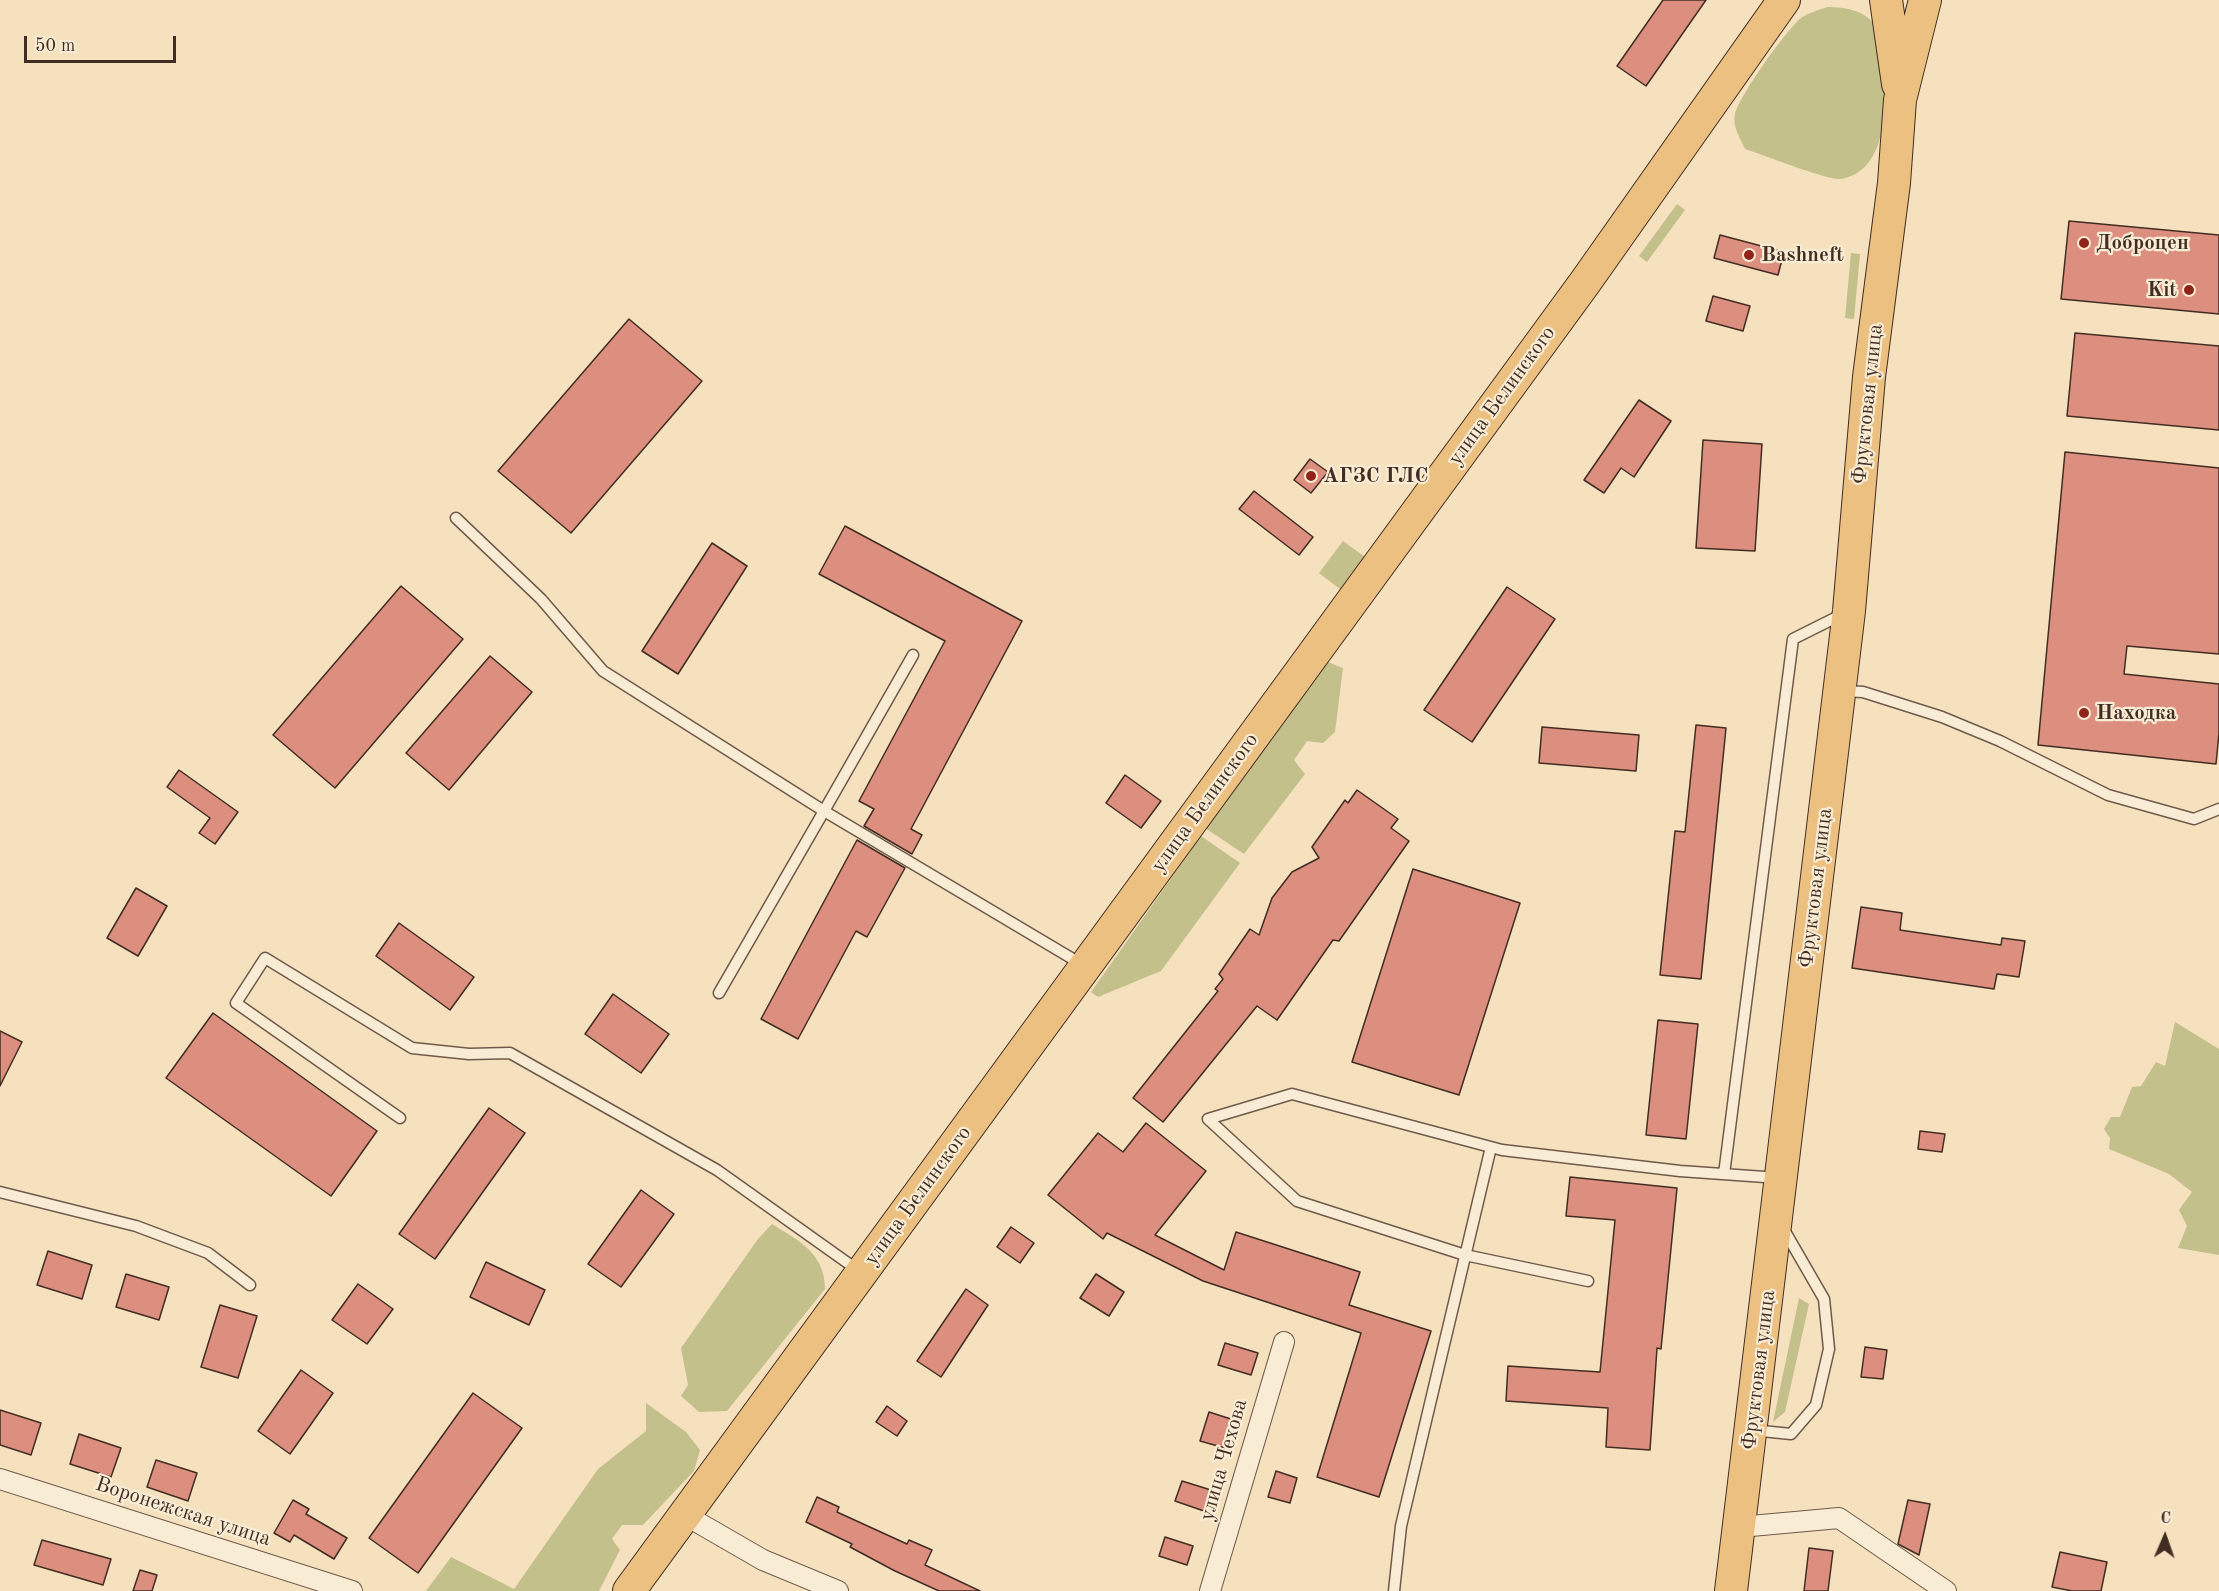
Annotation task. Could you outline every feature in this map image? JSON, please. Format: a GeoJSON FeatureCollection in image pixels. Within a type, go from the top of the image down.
{"type":"FeatureCollection","features":[{"type":"Feature","properties":{"kind":"main road"},"geometry":{"type":"LineString","coordinates":[[1868,0],[1883,13],[1888,14],[1900,100]]}},
{"type":"Feature","properties":{"kind":"main road"},"geometry":{"type":"LineString","coordinates":[[1900,100],[1925,0]]}},
{"type":"Feature","properties":{"kind":"main road","name":"улица Белинского"},"geometry":{"type":"LineString","coordinates":[[629,1591],[1785,5]]}},
{"type":"Feature","properties":{"kind":"main road","name":"Фруктовая улица"},"geometry":{"type":"LineString","coordinates":[[1731,1591],[1840,691],[1869,377],[1894,183],[1900,100]]}},
{"type":"Feature","properties":{"kind":"street","name":"улица Чехова"},"geometry":{"type":"LineString","coordinates":[[1210,1591],[1284,1342]]}},
{"type":"Feature","properties":{"kind":"street","name":"Воронежская улица"},"geometry":{"type":"LineString","coordinates":[[0,1479],[352,1591]]}},
{"type":"Feature","properties":{"kind":"street"},"geometry":{"type":"LineString","coordinates":[[685,1515],[763,1560],[838,1591]]}},
{"type":"Feature","properties":{"kind":"street"},"geometry":{"type":"LineString","coordinates":[[1740,1527],[1839,1518],[1946,1591]]}},
{"type":"Feature","properties":{"kind":"lane"},"geometry":{"type":"LineString","coordinates":[[456,518],[541,599],[603,671],[824,811],[1086,966]]}},
{"type":"Feature","properties":{"kind":"lane"},"geometry":{"type":"LineString","coordinates":[[1724,1174],[1793,639],[1849,611]]}},
{"type":"Feature","properties":{"kind":"lane"},"geometry":{"type":"LineString","coordinates":[[719,993],[913,655]]}},
{"type":"Feature","properties":{"kind":"lane"},"geometry":{"type":"LineString","coordinates":[[1840,691],[1863,692],[1942,717],[2000,741],[2108,795],[2194,819],[2219,809]]}},
{"type":"Feature","properties":{"kind":"lane"},"geometry":{"type":"LineString","coordinates":[[400,1118],[236,1003],[265,958],[412,1048],[469,1054],[510,1053],[717,1170],[862,1273]]}},
{"type":"Feature","properties":{"kind":"lane"},"geometry":{"type":"LineString","coordinates":[[1588,1281],[1465,1255],[1297,1201],[1208,1119],[1292,1094],[1491,1147],[1680,1171],[1782,1178]]}},
{"type":"Feature","properties":{"kind":"lane"},"geometry":{"type":"LineString","coordinates":[[1394,1591],[1401,1526],[1491,1147]]}},
{"type":"Feature","properties":{"kind":"lane"},"geometry":{"type":"LineString","coordinates":[[0,1191],[136,1226],[208,1253],[250,1285]]}},
{"type":"Feature","properties":{"kind":"lane"},"geometry":{"type":"LineString","coordinates":[[1752,1430],[1791,1434],[1816,1405],[1829,1349],[1824,1299],[1777,1217]]}},
{"type":"Feature","properties":{"kind":"shaded area"},"geometry":{"type":"Polygon","coordinates":[[[1827,7],[1856,11],[1868,18],[1878,30],[1881,45],[1884,113],[1877,148],[1869,162],[1857,173],[1841,179],[1810,172],[1745,149],[1735,123],[1735,114],[1745,93],[1785,35],[1801,18],[1827,7]]]}},
{"type":"Feature","properties":{"kind":"shaded area"},"geometry":{"type":"Polygon","coordinates":[[[1677,204],[1685,210],[1647,262],[1639,256],[1677,204]]]}},
{"type":"Feature","properties":{"kind":"shaded area"},"geometry":{"type":"Polygon","coordinates":[[[1851,253],[1860,254],[1854,319],[1845,318],[1851,253]]]}},
{"type":"Feature","properties":{"kind":"shaded area"},"geometry":{"type":"Polygon","coordinates":[[[1343,541],[1365,557],[1341,590],[1319,573],[1343,541]]]}},
{"type":"Feature","properties":{"kind":"shaded area"},"geometry":{"type":"Polygon","coordinates":[[[1328,662],[1343,668],[1335,732],[1323,743],[1307,741],[1294,760],[1305,774],[1244,854],[1205,828],[1328,662]]]}},
{"type":"Feature","properties":{"kind":"shaded area"},"geometry":{"type":"Polygon","coordinates":[[[1201,836],[1240,863],[1161,971],[1098,997],[1091,992],[1201,836]]]}},
{"type":"Feature","properties":{"kind":"shaded area"},"geometry":{"type":"Polygon","coordinates":[[[2175,1022],[2219,1049],[2219,1255],[2178,1248],[2187,1226],[2179,1210],[2192,1192],[2169,1174],[2109,1149],[2110,1138],[2104,1129],[2111,1117],[2120,1117],[2132,1087],[2141,1086],[2156,1062],[2165,1066],[2175,1022]]]}},
{"type":"Feature","properties":{"kind":"shaded area"},"geometry":{"type":"Polygon","coordinates":[[[772,1224],[809,1249],[821,1266],[825,1289],[727,1411],[699,1412],[681,1396],[688,1385],[681,1348],[758,1239],[772,1224]]]}},
{"type":"Feature","properties":{"kind":"shaded area"},"geometry":{"type":"Polygon","coordinates":[[[1799,1298],[1809,1304],[1785,1412],[1773,1422],[1799,1298]]]}},
{"type":"Feature","properties":{"kind":"shaded area"},"geometry":{"type":"Polygon","coordinates":[[[646,1403],[686,1432],[700,1450],[694,1471],[643,1525],[622,1525],[612,1539],[620,1550],[599,1591],[426,1591],[451,1557],[514,1589],[598,1469],[646,1431],[646,1403]]]}},
{"type":"Feature","properties":{"kind":"building"},"geometry":{"type":"Polygon","coordinates":[[[1663,0],[1706,0],[1646,86],[1617,66],[1663,0]]]}},
{"type":"Feature","properties":{"kind":"building"},"geometry":{"type":"Polygon","coordinates":[[[2069,221],[2219,235],[2219,314],[2061,299],[2069,221]]]}},
{"type":"Feature","properties":{"kind":"building","name":"Bashneft"},"geometry":{"type":"Polygon","coordinates":[[[1720,235],[1784,252],[1778,275],[1714,258],[1720,235]]]}},
{"type":"Feature","properties":{"kind":"building"},"geometry":{"type":"Polygon","coordinates":[[[1713,296],[1750,306],[1743,331],[1706,321],[1713,296]]]}},
{"type":"Feature","properties":{"kind":"building"},"geometry":{"type":"Polygon","coordinates":[[[629,319],[702,381],[571,533],[498,471],[629,319]]]}},
{"type":"Feature","properties":{"kind":"building"},"geometry":{"type":"Polygon","coordinates":[[[2075,333],[2219,346],[2219,430],[2067,416],[2075,333]]]}},
{"type":"Feature","properties":{"kind":"building"},"geometry":{"type":"Polygon","coordinates":[[[1639,400],[1671,421],[1634,477],[1621,468],[1604,493],[1584,480],[1639,400]]]}},
{"type":"Feature","properties":{"kind":"building"},"geometry":{"type":"Polygon","coordinates":[[[1703,440],[1762,444],[1755,551],[1696,548],[1703,440]]]}},
{"type":"Feature","properties":{"kind":"building"},"geometry":{"type":"Polygon","coordinates":[[[2065,452],[2219,468],[2219,654],[2127,646],[2124,674],[2219,684],[2219,733],[2216,764],[2038,745],[2065,452]]]}},
{"type":"Feature","properties":{"kind":"building","name":"АГЗС ГЛС"},"geometry":{"type":"Polygon","coordinates":[[[1310,459],[1328,472],[1311,493],[1294,480],[1310,459]]]}},
{"type":"Feature","properties":{"kind":"building"},"geometry":{"type":"Polygon","coordinates":[[[1254,491],[1313,537],[1299,555],[1239,509],[1254,491]]]}},
{"type":"Feature","properties":{"kind":"building"},"geometry":{"type":"Polygon","coordinates":[[[845,526],[1022,621],[911,829],[922,835],[912,854],[864,826],[874,809],[859,801],[945,641],[819,574],[845,526]]]}},
{"type":"Feature","properties":{"kind":"building"},"geometry":{"type":"Polygon","coordinates":[[[712,543],[747,566],[678,674],[642,651],[712,543]]]}},
{"type":"Feature","properties":{"kind":"building"},"geometry":{"type":"Polygon","coordinates":[[[401,586],[463,639],[335,788],[273,735],[401,586]]]}},
{"type":"Feature","properties":{"kind":"building"},"geometry":{"type":"Polygon","coordinates":[[[1507,587],[1555,619],[1472,742],[1424,710],[1507,587]]]}},
{"type":"Feature","properties":{"kind":"building"},"geometry":{"type":"Polygon","coordinates":[[[490,656],[532,692],[449,790],[406,753],[490,656]]]}},
{"type":"Feature","properties":{"kind":"building"},"geometry":{"type":"Polygon","coordinates":[[[1696,725],[1726,728],[1701,979],[1660,975],[1675,831],[1685,832],[1696,725]]]}},
{"type":"Feature","properties":{"kind":"building"},"geometry":{"type":"Polygon","coordinates":[[[1542,727],[1639,735],[1636,771],[1539,763],[1542,727]]]}},
{"type":"Feature","properties":{"kind":"building"},"geometry":{"type":"Polygon","coordinates":[[[179,770],[238,812],[215,844],[199,833],[210,818],[167,787],[179,770]]]}},
{"type":"Feature","properties":{"kind":"building"},"geometry":{"type":"Polygon","coordinates":[[[1125,775],[1161,801],[1141,828],[1106,803],[1125,775]]]}},
{"type":"Feature","properties":{"kind":"building"},"geometry":{"type":"Polygon","coordinates":[[[1357,790],[1398,819],[1391,828],[1409,841],[1339,941],[1333,940],[1277,1020],[1257,1006],[1163,1122],[1133,1098],[1218,991],[1215,989],[1223,979],[1219,974],[1250,929],[1259,935],[1272,898],[1292,872],[1319,858],[1312,847],[1345,800],[1348,803],[1357,790]]]}},
{"type":"Feature","properties":{"kind":"building"},"geometry":{"type":"Polygon","coordinates":[[[857,840],[905,868],[867,937],[856,931],[798,1039],[761,1019],[857,840]]]}},
{"type":"Feature","properties":{"kind":"building"},"geometry":{"type":"Polygon","coordinates":[[[1413,869],[1520,903],[1459,1095],[1352,1062],[1413,869]]]}},
{"type":"Feature","properties":{"kind":"building"},"geometry":{"type":"Polygon","coordinates":[[[136,888],[167,906],[138,956],[107,938],[136,888]]]}},
{"type":"Feature","properties":{"kind":"building"},"geometry":{"type":"Polygon","coordinates":[[[1861,907],[1902,913],[1900,930],[2001,945],[2002,938],[2025,941],[2019,977],[1997,974],[1994,989],[1852,968],[1861,907]]]}},
{"type":"Feature","properties":{"kind":"building"},"geometry":{"type":"Polygon","coordinates":[[[399,923],[474,977],[450,1010],[376,956],[399,923]]]}},
{"type":"Feature","properties":{"kind":"building"},"geometry":{"type":"Polygon","coordinates":[[[613,994],[669,1034],[641,1073],[585,1034],[613,994]]]}},
{"type":"Feature","properties":{"kind":"building"},"geometry":{"type":"Polygon","coordinates":[[[213,1013],[377,1131],[331,1196],[166,1078],[213,1013]]]}},
{"type":"Feature","properties":{"kind":"building"},"geometry":{"type":"Polygon","coordinates":[[[1658,1020],[1698,1024],[1686,1139],[1646,1135],[1658,1020]]]}},
{"type":"Feature","properties":{"kind":"building"},"geometry":{"type":"Polygon","coordinates":[[[0,1031],[22,1042],[0,1086],[0,1031]]]}},
{"type":"Feature","properties":{"kind":"building"},"geometry":{"type":"Polygon","coordinates":[[[489,1108],[525,1133],[435,1259],[399,1234],[489,1108]]]}},
{"type":"Feature","properties":{"kind":"building"},"geometry":{"type":"Polygon","coordinates":[[[1146,1123],[1206,1171],[1155,1235],[1224,1270],[1236,1232],[1360,1272],[1349,1305],[1431,1331],[1379,1497],[1317,1477],[1361,1333],[1203,1281],[1107,1233],[1103,1239],[1048,1195],[1098,1133],[1123,1152],[1146,1123]]]}},
{"type":"Feature","properties":{"kind":"building"},"geometry":{"type":"Polygon","coordinates":[[[1920,1131],[1945,1134],[1942,1152],[1918,1149],[1920,1131]]]}},
{"type":"Feature","properties":{"kind":"building"},"geometry":{"type":"Polygon","coordinates":[[[1570,1177],[1677,1188],[1661,1349],[1657,1348],[1650,1450],[1606,1447],[1608,1408],[1506,1401],[1508,1366],[1600,1372],[1615,1220],[1566,1216],[1570,1177]]]}},
{"type":"Feature","properties":{"kind":"building"},"geometry":{"type":"Polygon","coordinates":[[[641,1190],[674,1214],[621,1287],[588,1264],[641,1190]]]}},
{"type":"Feature","properties":{"kind":"building"},"geometry":{"type":"Polygon","coordinates":[[[1011,1227],[1034,1243],[1020,1263],[997,1247],[1011,1227]]]}},
{"type":"Feature","properties":{"kind":"building"},"geometry":{"type":"Polygon","coordinates":[[[48,1251],[92,1265],[82,1299],[37,1285],[48,1251]]]}},
{"type":"Feature","properties":{"kind":"building"},"geometry":{"type":"Polygon","coordinates":[[[486,1262],[545,1290],[529,1325],[470,1297],[486,1262]]]}},
{"type":"Feature","properties":{"kind":"building"},"geometry":{"type":"Polygon","coordinates":[[[126,1274],[169,1287],[159,1320],[116,1307],[126,1274]]]}},
{"type":"Feature","properties":{"kind":"building"},"geometry":{"type":"Polygon","coordinates":[[[1096,1274],[1124,1292],[1109,1316],[1080,1298],[1096,1274]]]}},
{"type":"Feature","properties":{"kind":"building"},"geometry":{"type":"Polygon","coordinates":[[[358,1284],[393,1309],[367,1344],[332,1320],[358,1284]]]}},
{"type":"Feature","properties":{"kind":"building"},"geometry":{"type":"Polygon","coordinates":[[[966,1289],[988,1305],[941,1377],[917,1361],[966,1289]]]}},
{"type":"Feature","properties":{"kind":"building"},"geometry":{"type":"Polygon","coordinates":[[[220,1305],[257,1316],[238,1378],[201,1367],[220,1305]]]}},
{"type":"Feature","properties":{"kind":"building"},"geometry":{"type":"Polygon","coordinates":[[[1225,1343],[1258,1353],[1251,1375],[1218,1365],[1225,1343]]]}},
{"type":"Feature","properties":{"kind":"building"},"geometry":{"type":"Polygon","coordinates":[[[1865,1347],[1887,1350],[1883,1379],[1861,1377],[1865,1347]]]}},
{"type":"Feature","properties":{"kind":"building"},"geometry":{"type":"Polygon","coordinates":[[[301,1370],[333,1393],[290,1454],[258,1431],[301,1370]]]}},
{"type":"Feature","properties":{"kind":"building"},"geometry":{"type":"Polygon","coordinates":[[[473,1393],[522,1428],[418,1573],[369,1538],[473,1393]]]}},
{"type":"Feature","properties":{"kind":"building"},"geometry":{"type":"Polygon","coordinates":[[[887,1406],[907,1421],[897,1436],[876,1422],[887,1406]]]}},
{"type":"Feature","properties":{"kind":"building"},"geometry":{"type":"Polygon","coordinates":[[[0,1410],[41,1423],[31,1455],[0,1445],[0,1410]]]}},
{"type":"Feature","properties":{"kind":"building"},"geometry":{"type":"Polygon","coordinates":[[[1209,1412],[1234,1420],[1225,1448],[1200,1441],[1209,1412]]]}},
{"type":"Feature","properties":{"kind":"building"},"geometry":{"type":"Polygon","coordinates":[[[79,1434],[121,1448],[111,1477],[70,1464],[79,1434]]]}},
{"type":"Feature","properties":{"kind":"building"},"geometry":{"type":"Polygon","coordinates":[[[156,1460],[197,1473],[188,1501],[147,1487],[156,1460]]]}},
{"type":"Feature","properties":{"kind":"building"},"geometry":{"type":"Polygon","coordinates":[[[1276,1471],[1297,1478],[1290,1503],[1268,1497],[1276,1471]]]}},
{"type":"Feature","properties":{"kind":"building"},"geometry":{"type":"Polygon","coordinates":[[[1182,1481],[1211,1490],[1204,1511],[1175,1501],[1182,1481]]]}},
{"type":"Feature","properties":{"kind":"building"},"geometry":{"type":"Polygon","coordinates":[[[817,1497],[839,1507],[837,1512],[907,1544],[909,1540],[932,1550],[925,1565],[980,1591],[939,1591],[895,1571],[850,1547],[852,1544],[806,1522],[817,1497]]]}},
{"type":"Feature","properties":{"kind":"building"},"geometry":{"type":"Polygon","coordinates":[[[293,1500],[309,1509],[306,1514],[347,1538],[334,1559],[294,1535],[290,1542],[274,1533],[293,1500]]]}},
{"type":"Feature","properties":{"kind":"building"},"geometry":{"type":"Polygon","coordinates":[[[1908,1500],[1930,1504],[1919,1555],[1898,1544],[1908,1500]]]}},
{"type":"Feature","properties":{"kind":"building"},"geometry":{"type":"Polygon","coordinates":[[[1165,1537],[1193,1546],[1187,1565],[1159,1556],[1165,1537]]]}},
{"type":"Feature","properties":{"kind":"building"},"geometry":{"type":"Polygon","coordinates":[[[42,1540],[111,1559],[103,1585],[34,1565],[42,1540]]]}},
{"type":"Feature","properties":{"kind":"building"},"geometry":{"type":"Polygon","coordinates":[[[1809,1548],[1833,1551],[1828,1591],[1804,1591],[1809,1548]]]}},
{"type":"Feature","properties":{"kind":"building"},"geometry":{"type":"Polygon","coordinates":[[[2060,1552],[2107,1562],[2101,1591],[2072,1591],[2052,1587],[2060,1552]]]}},
{"type":"Feature","properties":{"kind":"building"},"geometry":{"type":"Polygon","coordinates":[[[140,1570],[157,1575],[152,1591],[133,1591],[140,1570]]]}},
{"type":"Feature","properties":{"kind":"place","name":"Доброцен"},"geometry":{"type":"Point","coordinates":[2084,243]}},
{"type":"Feature","properties":{"kind":"place","name":"Bashneft"},"geometry":{"type":"Point","coordinates":[1749,255]}},
{"type":"Feature","properties":{"kind":"place","name":"Kit"},"geometry":{"type":"Point","coordinates":[2189,290]}},
{"type":"Feature","properties":{"kind":"place","name":"АГЗС ГЛС"},"geometry":{"type":"Point","coordinates":[1311,476]}},
{"type":"Feature","properties":{"kind":"place","name":"Находка"},"geometry":{"type":"Point","coordinates":[2084,713]}}]}
